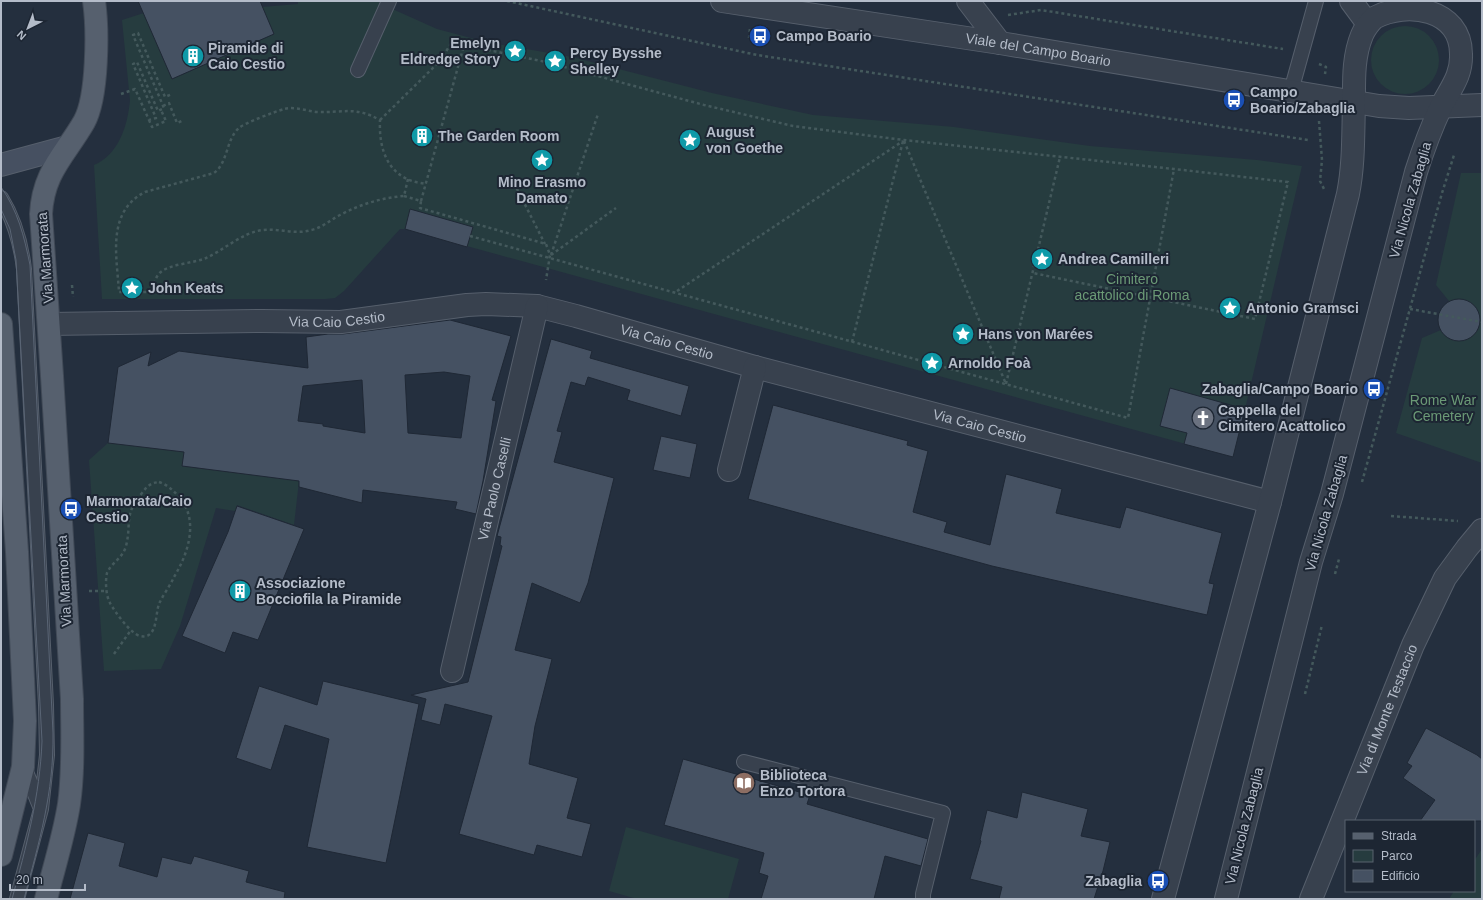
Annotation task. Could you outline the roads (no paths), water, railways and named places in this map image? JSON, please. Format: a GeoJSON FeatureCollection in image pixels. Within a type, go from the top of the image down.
{"type":"FeatureCollection","features":[{"type":"Feature","properties":{"kind":"main road","name":"Via Marmorata"},"geometry":{"type":"LineString","coordinates":[[46,899],[66,820],[72,765],[72,699],[41,206],[48,178],[84,121],[92,102],[97,28],[94,1]]}},
{"type":"Feature","properties":{"kind":"main road"},"geometry":{"type":"LineString","coordinates":[[1,165],[67,147]]}},
{"type":"Feature","properties":{"kind":"main road"},"geometry":{"type":"LineString","coordinates":[[1,324],[6,379],[20,608],[25,721],[24,767],[1,855]]}},
{"type":"Feature","properties":{"kind":"street","name":"Viale del Campo Boario"},"geometry":{"type":"LineString","coordinates":[[722,1],[1000,43],[1354,102]]}},
{"type":"Feature","properties":{"kind":"street"},"geometry":{"type":"LineString","coordinates":[[968,1],[1000,43]]}},
{"type":"Feature","properties":{"kind":"street"},"geometry":{"type":"LineString","coordinates":[[1351,1],[1368,24]]}},
{"type":"Feature","properties":{"kind":"street"},"geometry":{"type":"LineString","coordinates":[[1163,899],[1270,502],[1348,194],[1352,169],[1354,76],[1356,56],[1363,33],[1368,24],[1384,10],[1399,4],[1419,3],[1438,5],[1455,29],[1462,52],[1461,64],[1457,80],[1442,106]]}},
{"type":"Feature","properties":{"kind":"street"},"geometry":{"type":"LineString","coordinates":[[1354,102],[1399,108],[1482,105]]}},
{"type":"Feature","properties":{"kind":"street","name":"Via Nicola Zabaglia"},"geometry":{"type":"LineString","coordinates":[[1226,899],[1311,562],[1332,494],[1416,172],[1421,156],[1442,106]]}},
{"type":"Feature","properties":{"kind":"street","name":"Via Caio Cestio"},"geometry":{"type":"LineString","coordinates":[[49,324],[262,321],[341,322],[467,305],[486,304],[537,306],[755,367],[1270,502]]}},
{"type":"Feature","properties":{"kind":"street","name":"Via Paolo Caselli"},"geometry":{"type":"LineString","coordinates":[[452,671],[537,306]]}},
{"type":"Feature","properties":{"kind":"street"},"geometry":{"type":"LineString","coordinates":[[729,470],[755,367]]}},
{"type":"Feature","properties":{"kind":"street","name":"Via di Monte Testaccio"},"geometry":{"type":"LineString","coordinates":[[1310,899],[1413,645],[1445,578],[1482,530]]}},
{"type":"Feature","properties":{"kind":"lane"},"geometry":{"type":"LineString","coordinates":[[358,70],[389,1]]}},
{"type":"Feature","properties":{"kind":"lane"},"geometry":{"type":"LineString","coordinates":[[1291,91],[1316,1]]}},
{"type":"Feature","properties":{"kind":"lane","name":"Via Marmorata"},"geometry":{"type":"LineString","coordinates":[[1,198],[8,210],[17,237],[24,269],[46,705],[47,755],[41,809],[18,899]]}},
{"type":"Feature","properties":{"kind":"lane"},"geometry":{"type":"LineString","coordinates":[[744,762],[943,813],[923,899]]}},
{"type":"Feature","properties":{"kind":"lane"},"geometry":{"type":"LineString","coordinates":[[24,767],[41,809]]}},
{"type":"Feature","properties":{"kind":"tram line"},"geometry":{"type":"LineString","coordinates":[[1,187],[12,205],[20,224],[30,265],[53,733],[53,755],[48,797],[40,837],[24,899]]}},
{"type":"Feature","properties":{"kind":"tram line"},"geometry":{"type":"LineString","coordinates":[[1,209],[10,229],[16,260],[42,741],[41,761],[35,801],[27,841],[12,899]]}},
{"type":"Feature","properties":{"kind":"place","name":"Campo Boario"},"geometry":{"type":"Point","coordinates":[760,36]}},
{"type":"Feature","properties":{"kind":"place","name":"Emelyn Eldredge Story"},"geometry":{"type":"Point","coordinates":[515,51]}},
{"type":"Feature","properties":{"kind":"place","name":"Piramide di Caio Cestio"},"geometry":{"type":"Point","coordinates":[193,56]}},
{"type":"Feature","properties":{"kind":"place","name":"Percy Bysshe Shelley"},"geometry":{"type":"Point","coordinates":[555,61]}},
{"type":"Feature","properties":{"kind":"place","name":"Campo Boario/Zabaglia"},"geometry":{"type":"Point","coordinates":[1234,100]}},
{"type":"Feature","properties":{"kind":"place","name":"The Garden Room"},"geometry":{"type":"Point","coordinates":[422,136]}},
{"type":"Feature","properties":{"kind":"place","name":"August von Goethe"},"geometry":{"type":"Point","coordinates":[690,140]}},
{"type":"Feature","properties":{"kind":"place","name":"Mino Erasmo Damato"},"geometry":{"type":"Point","coordinates":[542,160]}},
{"type":"Feature","properties":{"kind":"place","name":"Andrea Camilleri"},"geometry":{"type":"Point","coordinates":[1042,259]}},
{"type":"Feature","properties":{"kind":"place","name":"John Keats"},"geometry":{"type":"Point","coordinates":[132,288]}},
{"type":"Feature","properties":{"kind":"place","name":"Antonio Gramsci"},"geometry":{"type":"Point","coordinates":[1230,308]}},
{"type":"Feature","properties":{"kind":"place","name":"Hans von Marées"},"geometry":{"type":"Point","coordinates":[963,334]}},
{"type":"Feature","properties":{"kind":"place","name":"Arnoldo Foà"},"geometry":{"type":"Point","coordinates":[932,363]}},
{"type":"Feature","properties":{"kind":"place","name":"Zabaglia/Campo Boario"},"geometry":{"type":"Point","coordinates":[1374,389]}},
{"type":"Feature","properties":{"kind":"place","name":"Cappella del Cimitero Acattolico"},"geometry":{"type":"Point","coordinates":[1203,418]}},
{"type":"Feature","properties":{"kind":"place","name":"Marmorata/Caio Cestio"},"geometry":{"type":"Point","coordinates":[71,509]}},
{"type":"Feature","properties":{"kind":"place","name":"Associazione Bocciofila la Piramide"},"geometry":{"type":"Point","coordinates":[240,591]}},
{"type":"Feature","properties":{"kind":"place","name":"Biblioteca Enzo Tortora"},"geometry":{"type":"Point","coordinates":[744,783]}},
{"type":"Feature","properties":{"kind":"place","name":"Zabaglia"},"geometry":{"type":"Point","coordinates":[1158,881]}},
{"type":"Feature","properties":{"kind":"park label","name":"Cimitero acattolico di Roma"},"geometry":{"type":"Point","coordinates":[1132,288]}},
{"type":"Feature","properties":{"kind":"park label","name":"Rome War Cemetery"},"geometry":{"type":"Point","coordinates":[1443,408]}}]}
